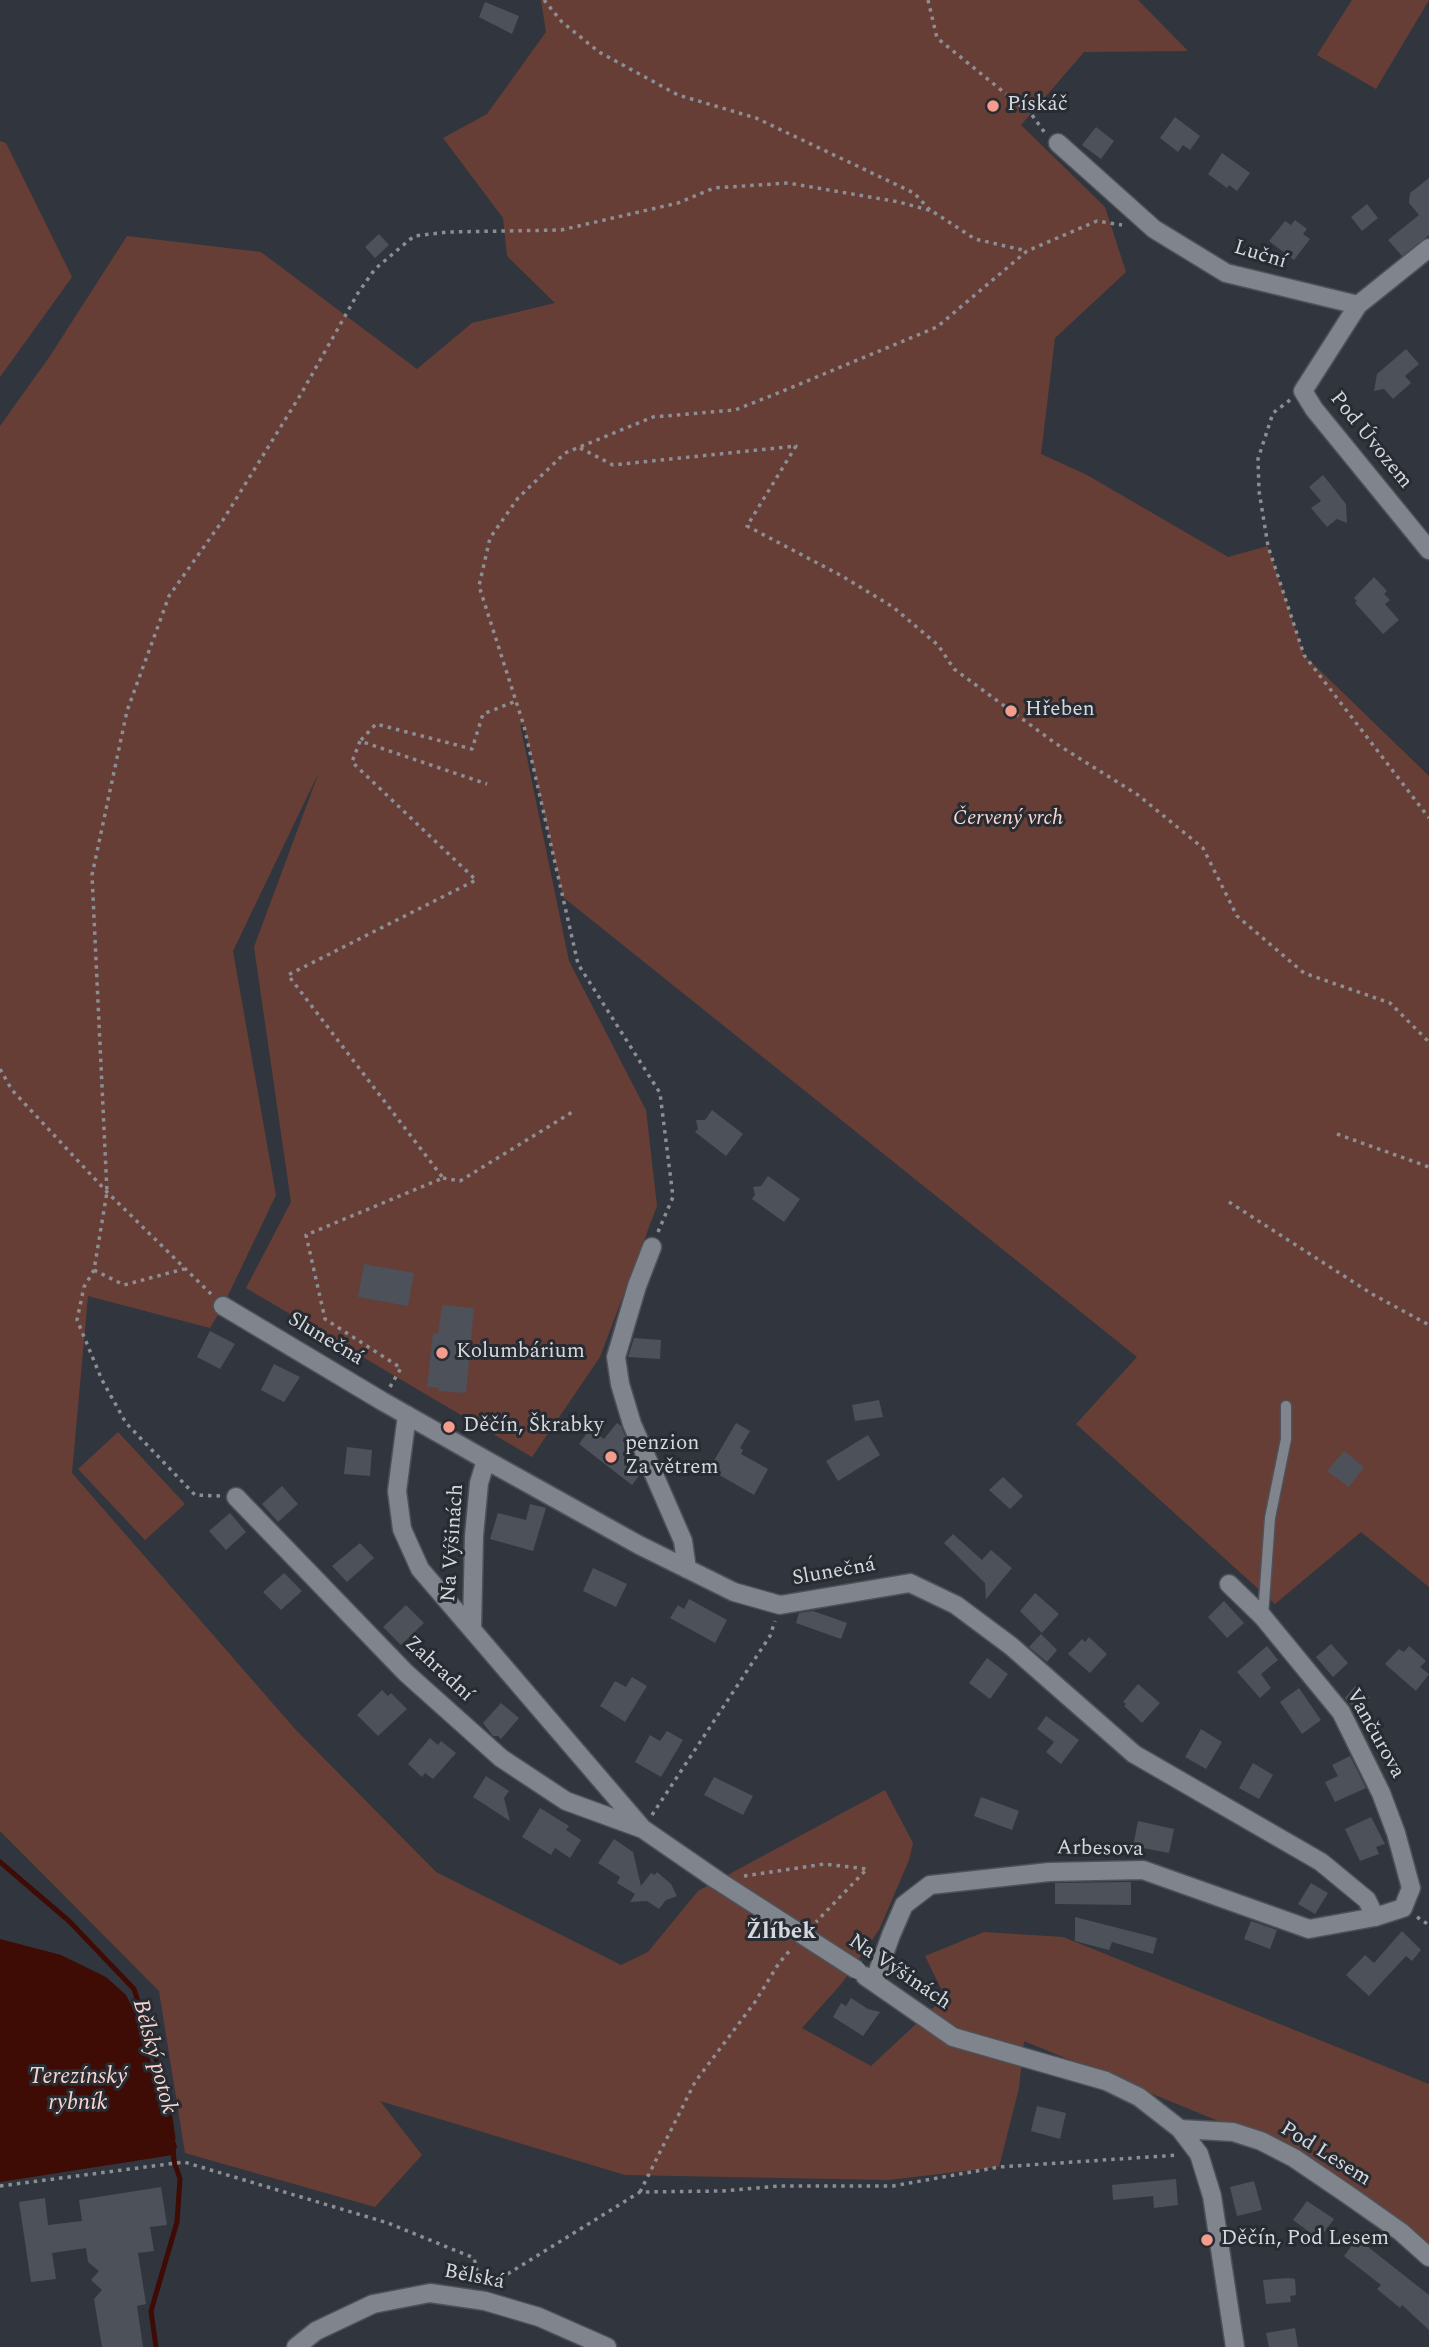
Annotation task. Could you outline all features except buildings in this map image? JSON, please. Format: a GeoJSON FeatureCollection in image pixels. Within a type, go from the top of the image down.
{"type":"FeatureCollection","features":[{"type":"Feature","properties":{"kind":"street","name":"Luční"},"geometry":{"type":"LineString","coordinates":[[1058,143],[1154,229],[1226,273],[1358,304]]}},
{"type":"Feature","properties":{"kind":"street"},"geometry":{"type":"LineString","coordinates":[[1303,391],[1358,304],[1429,248]]}},
{"type":"Feature","properties":{"kind":"street","name":"Pod Úvozem"},"geometry":{"type":"LineString","coordinates":[[1303,391],[1314,409],[1429,550]]}},
{"type":"Feature","properties":{"kind":"street"},"geometry":{"type":"LineString","coordinates":[[652,1247],[615,1357],[632,1424],[684,1541],[687,1569]]}},
{"type":"Feature","properties":{"kind":"street","name":"Slunečná"},"geometry":{"type":"LineString","coordinates":[[223,1306],[486,1460],[734,1592],[780,1605],[910,1583],[956,1605],[1011,1646],[1134,1754],[1321,1862],[1367,1900],[1376,1917]]}},
{"type":"Feature","properties":{"kind":"street","name":"Na Výšinách"},"geometry":{"type":"LineString","coordinates":[[407,1415],[397,1491],[402,1529],[420,1569],[643,1829],[857,1970],[953,2037],[1106,2081],[1139,2097],[1180,2129],[1199,2154],[1212,2196],[1235,2347]]}},
{"type":"Feature","properties":{"kind":"street","name":"Na Výšinách"},"geometry":{"type":"LineString","coordinates":[[471,1629],[474,1536],[479,1483],[486,1460]]}},
{"type":"Feature","properties":{"kind":"street","name":"Zahradní"},"geometry":{"type":"LineString","coordinates":[[236,1497],[406,1672],[501,1758],[566,1801],[643,1829]]}},
{"type":"Feature","properties":{"kind":"street","name":"Vančurova"},"geometry":{"type":"LineString","coordinates":[[1229,1584],[1263,1616],[1341,1712],[1381,1793],[1396,1833],[1411,1888],[1403,1908],[1376,1917]]}},
{"type":"Feature","properties":{"kind":"street","name":"Arbesova"},"geometry":{"type":"LineString","coordinates":[[874,1982],[904,1905],[930,1885],[1049,1872],[1143,1870],[1309,1929],[1376,1917]]}},
{"type":"Feature","properties":{"kind":"street","name":"Pod Lesem"},"geometry":{"type":"LineString","coordinates":[[1180,2129],[1233,2132],[1261,2141],[1293,2158],[1347,2194],[1401,2232],[1429,2257]]}},
{"type":"Feature","properties":{"kind":"street","name":"Bělská"},"geometry":{"type":"LineString","coordinates":[[296,2347],[316,2330],[373,2304],[430,2293],[485,2301],[539,2317],[607,2347]]}},
{"type":"Feature","properties":{"kind":"lane"},"geometry":{"type":"LineString","coordinates":[[1263,1616],[1270,1518],[1286,1439],[1286,1406]]}},
{"type":"Feature","properties":{"kind":"path"},"geometry":{"type":"LineString","coordinates":[[544,0],[562,22],[599,52],[678,95],[756,118],[914,193],[932,211],[975,239],[1027,251]]}},
{"type":"Feature","properties":{"kind":"path"},"geometry":{"type":"LineString","coordinates":[[928,0],[937,38],[1032,116],[1043,131],[1058,143]]}},
{"type":"Feature","properties":{"kind":"path"},"geometry":{"type":"LineString","coordinates":[[236,1497],[195,1495],[126,1423],[102,1380],[77,1320],[84,1287],[94,1270],[107,1192],[92,875],[127,711],[169,596],[223,520],[302,394],[358,293],[375,268],[414,236],[448,232],[561,230],[678,202],[714,188],[788,183],[899,202],[932,211]]}},
{"type":"Feature","properties":{"kind":"path"},"geometry":{"type":"LineString","coordinates":[[652,1247],[673,1197],[660,1093],[578,964],[524,726],[479,586],[490,538],[518,498],[565,453],[653,417],[735,410],[937,327],[1027,251],[1097,221],[1154,229]]}},
{"type":"Feature","properties":{"kind":"path"},"geometry":{"type":"LineString","coordinates":[[1303,391],[1273,413],[1258,459],[1259,491],[1268,546],[1304,655],[1429,818]]}},
{"type":"Feature","properties":{"kind":"path"},"geometry":{"type":"LineString","coordinates":[[580,448],[613,465],[796,446],[747,526],[842,576],[893,607],[938,645],[954,669],[1055,743],[1138,795],[1203,848],[1237,916],[1304,973],[1390,1003],[1429,1042]]}},
{"type":"Feature","properties":{"kind":"path"},"geometry":{"type":"LineString","coordinates":[[443,1178],[288,975],[476,880],[352,762],[360,741],[376,724],[472,749],[483,714],[516,701]]}},
{"type":"Feature","properties":{"kind":"path"},"geometry":{"type":"LineString","coordinates":[[360,741],[487,784]]}},
{"type":"Feature","properties":{"kind":"path"},"geometry":{"type":"LineString","coordinates":[[0,1069],[12,1090],[107,1192],[223,1306]]}},
{"type":"Feature","properties":{"kind":"path"},"geometry":{"type":"LineString","coordinates":[[382,1401],[401,1368],[325,1319],[306,1235],[443,1178],[460,1181],[574,1111]]}},
{"type":"Feature","properties":{"kind":"path"},"geometry":{"type":"LineString","coordinates":[[1337,1134],[1429,1167]]}},
{"type":"Feature","properties":{"kind":"path"},"geometry":{"type":"LineString","coordinates":[[1229,1202],[1372,1294],[1429,1325]]}},
{"type":"Feature","properties":{"kind":"path"},"geometry":{"type":"LineString","coordinates":[[94,1270],[124,1285],[185,1269]]}},
{"type":"Feature","properties":{"kind":"path"},"geometry":{"type":"LineString","coordinates":[[643,1829],[770,1636],[780,1605]]}},
{"type":"Feature","properties":{"kind":"path"},"geometry":{"type":"LineString","coordinates":[[717,1880],[824,1864],[867,1869],[814,1925]]}},
{"type":"Feature","properties":{"kind":"path"},"geometry":{"type":"LineString","coordinates":[[640,2192],[695,2082],[755,2002],[779,1963],[796,1944]]}},
{"type":"Feature","properties":{"kind":"path"},"geometry":{"type":"LineString","coordinates":[[485,2301],[506,2275],[640,2192],[722,2191],[779,2186],[893,2186],[999,2167],[1199,2154]]}},
{"type":"Feature","properties":{"kind":"path"},"geometry":{"type":"LineString","coordinates":[[0,2186],[184,2162],[388,2223],[474,2258],[485,2301]]}},
{"type":"Feature","properties":{"kind":"green space","name":"Červený vrch"},"geometry":{"type":"Polygon","coordinates":[[[541,0],[1138,0],[1188,51],[1084,52],[1021,125],[1105,207],[1126,272],[1055,338],[1041,454],[1087,475],[1228,557],[1268,546],[1304,655],[1429,776],[1429,1587],[1361,1532],[1275,1604],[1076,1424],[1137,1357],[563,897],[524,726],[520,724],[569,961],[646,1110],[657,1206],[600,1357],[532,1457],[246,1288],[291,1202],[254,947],[319,772],[233,951],[276,1195],[210,1328],[88,1296],[72,1473],[295,1729],[436,1872],[621,1965],[648,1952],[698,1891],[885,1790],[913,1843],[909,1860],[879,1930],[842,1983],[802,2028],[871,2066],[945,1997],[925,1956],[984,1932],[1063,1937],[1429,2084],[1429,2248],[1262,2139],[1024,2041],[1019,2088],[999,2167],[888,2180],[625,2175],[380,2101],[422,2155],[375,2207],[185,2153],[159,1991],[0,1831],[0,426],[50,356],[127,236],[261,252],[417,369],[472,323],[555,303],[507,256],[503,218],[443,138],[487,114],[546,32],[541,0]]]}},
{"type":"Feature","properties":{"kind":"green space"},"geometry":{"type":"Polygon","coordinates":[[[1352,0],[1429,0],[1376,89],[1317,55],[1352,0]]]}},
{"type":"Feature","properties":{"kind":"green space"},"geometry":{"type":"Polygon","coordinates":[[[0,141],[6,143],[72,277],[0,377],[0,141]]]}},
{"type":"Feature","properties":{"kind":"green space"},"geometry":{"type":"Polygon","coordinates":[[[118,1432],[185,1504],[145,1540],[78,1469],[118,1432]]]}},
{"type":"Feature","properties":{"kind":"water","name":"Terezínský rybník"},"geometry":{"type":"Polygon","coordinates":[[[0,1939],[61,1955],[106,1977],[126,1995],[136,2014],[177,2147],[173,2155],[0,2182],[0,1939]]]}},
{"type":"Feature","properties":{"kind":"waterway","name":"Bělský potok"},"geometry":{"type":"LineString","coordinates":[[0,1862],[69,1921],[134,1989],[166,2090],[173,2138]]}},
{"type":"Feature","properties":{"kind":"waterway","name":"Bělský potok"},"geometry":{"type":"LineString","coordinates":[[156,2347],[151,2311],[177,2222],[180,2179],[173,2148]]}},
{"type":"Feature","properties":{"kind":"place","name":"Pískáč"},"geometry":{"type":"Point","coordinates":[993,106]}},
{"type":"Feature","properties":{"kind":"place","name":"Hřeben"},"geometry":{"type":"Point","coordinates":[1011,711]}},
{"type":"Feature","properties":{"kind":"place","name":"Kolumbárium"},"geometry":{"type":"Point","coordinates":[442,1353]}},
{"type":"Feature","properties":{"kind":"place","name":"Děčín, Škrabky"},"geometry":{"type":"Point","coordinates":[449,1427]}},
{"type":"Feature","properties":{"kind":"place","name":"penzion Za větrem"},"geometry":{"type":"Point","coordinates":[611,1457]}},
{"type":"Feature","properties":{"kind":"place","name":"Děčín, Pod Lesem"},"geometry":{"type":"Point","coordinates":[1207,2240]}},
{"type":"Feature","properties":{"kind":"district","name":"Žlíbek"},"geometry":{"type":"Point","coordinates":[781,1933]}}]}
